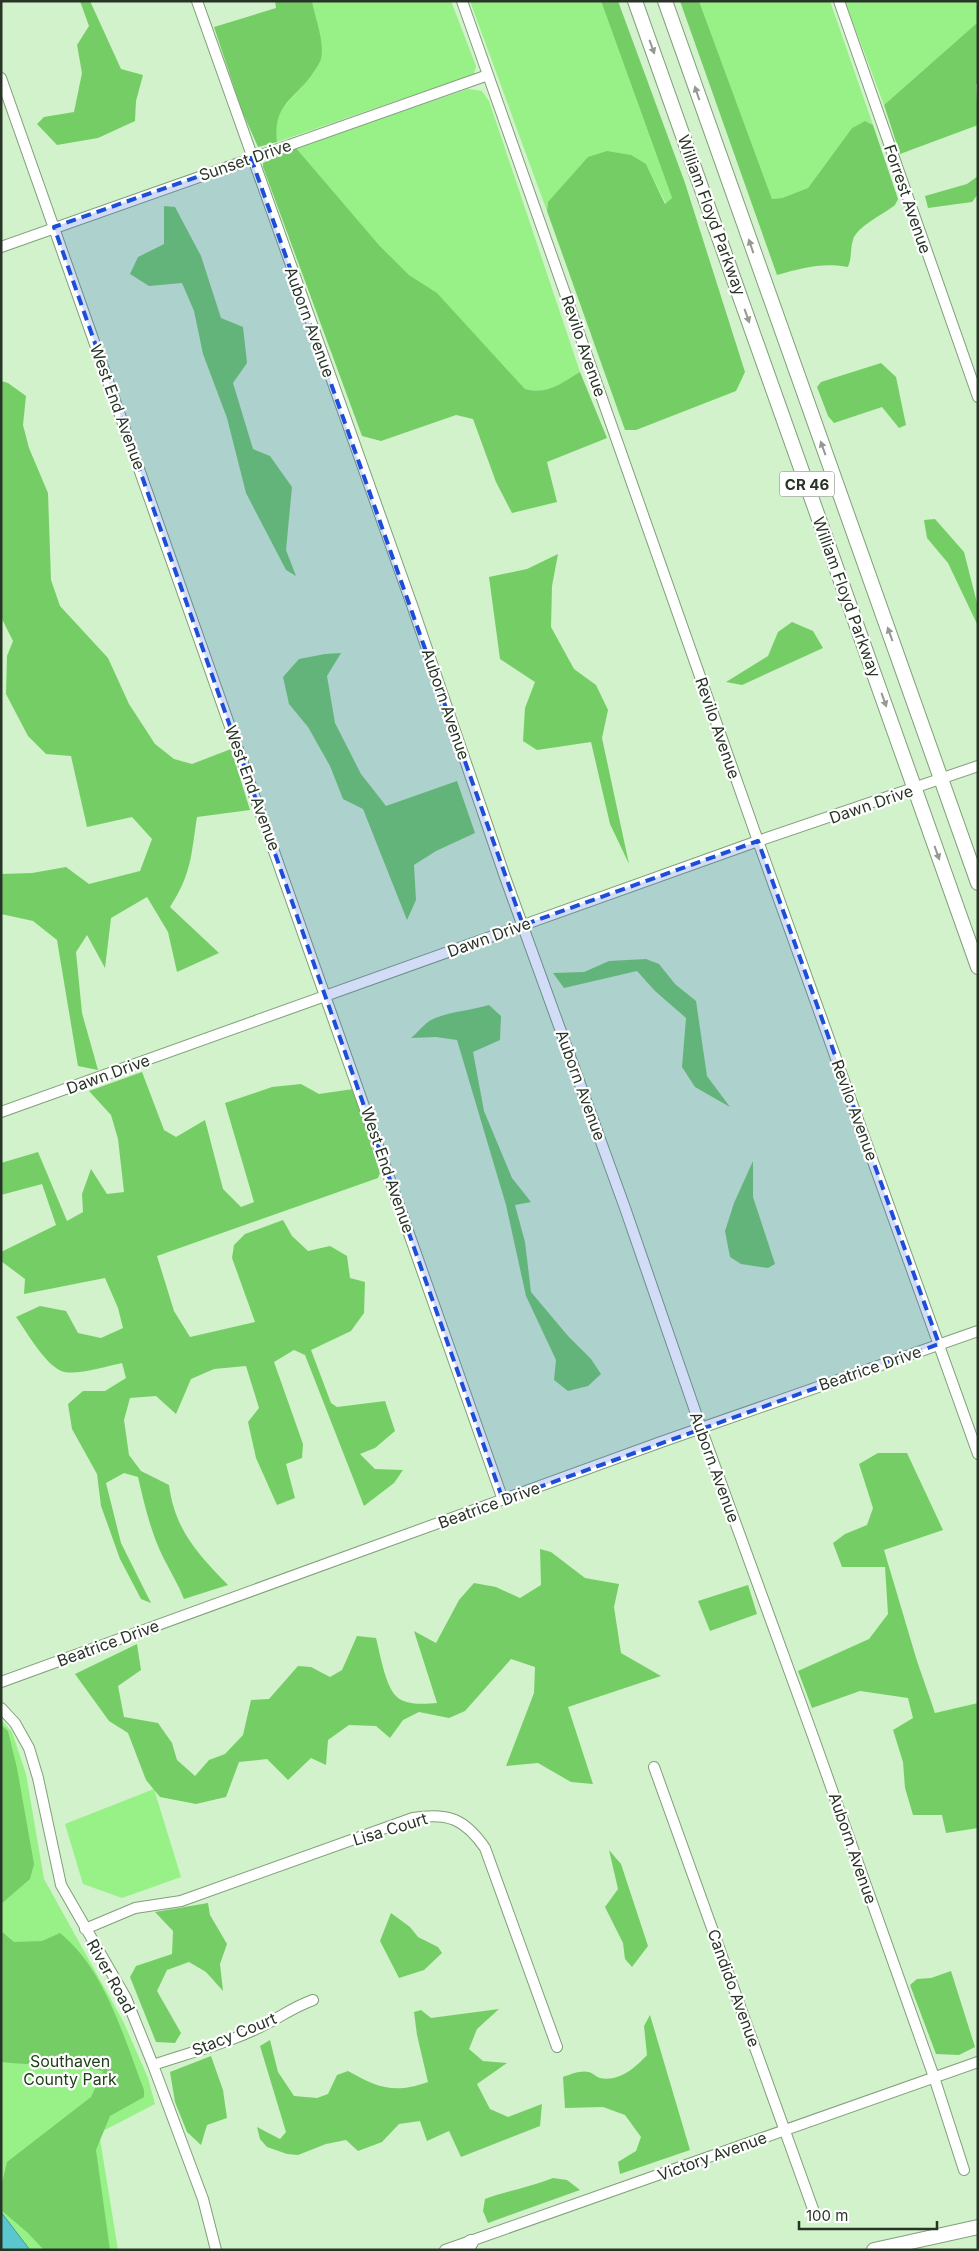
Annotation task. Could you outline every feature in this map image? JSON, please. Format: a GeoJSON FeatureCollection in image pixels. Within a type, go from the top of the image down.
{"type":"FeatureCollection","features":[{"type":"Feature","properties":{"kind":"highway","name":"William Floyd Parkway"},"geometry":{"type":"LineString","coordinates":[[635,1],[978,967]]}},
{"type":"Feature","properties":{"kind":"highway","name":"William Floyd Parkway"},"geometry":{"type":"LineString","coordinates":[[665,1],[978,883]]}},
{"type":"Feature","properties":{"kind":"highway"},"geometry":{"type":"LineString","coordinates":[[874,2250],[978,2227]]}},
{"type":"Feature","properties":{"kind":"street","name":"Auborn Avenue"},"geometry":{"type":"LineString","coordinates":[[197,1],[251,158],[412,605],[523,925],[625,1208],[701,1428],[934,2077],[964,2170]]}},
{"type":"Feature","properties":{"kind":"street","name":"Revilo Avenue"},"geometry":{"type":"LineString","coordinates":[[462,1],[758,842],[978,1454]]}},
{"type":"Feature","properties":{"kind":"street","name":"Forrest Avenue"},"geometry":{"type":"LineString","coordinates":[[839,1],[978,397]]}},
{"type":"Feature","properties":{"kind":"street","name":"Sunset Drive"},"geometry":{"type":"LineString","coordinates":[[1,246],[488,75]]}},
{"type":"Feature","properties":{"kind":"street","name":"West End Avenue"},"geometry":{"type":"LineString","coordinates":[[1,78],[503,1500]]}},
{"type":"Feature","properties":{"kind":"street","name":"Dawn Drive"},"geometry":{"type":"LineString","coordinates":[[1,1112],[523,925],[978,766]]}},
{"type":"Feature","properties":{"kind":"street","name":"Beatrice Drive"},"geometry":{"type":"LineString","coordinates":[[1,1682],[701,1428],[978,1331]]}},
{"type":"Feature","properties":{"kind":"street","name":"River Road"},"geometry":{"type":"LineString","coordinates":[[1,1708],[15,1723],[29,1748],[38,1778],[61,1885],[85,1930],[126,1998],[203,2198],[216,2250]]}},
{"type":"Feature","properties":{"kind":"street","name":"Candido Avenue"},"geometry":{"type":"LineString","coordinates":[[654,1766],[786,2129],[813,2209]]}},
{"type":"Feature","properties":{"kind":"street","name":"Lisa Court"},"geometry":{"type":"LineString","coordinates":[[85,1930],[134,1908],[181,1901],[413,1818],[450,1817],[465,1825],[475,1834],[485,1848],[557,2047]]}},
{"type":"Feature","properties":{"kind":"street","name":"Stacy Court"},"geometry":{"type":"LineString","coordinates":[[153,2065],[234,2037],[268,2023],[292,2008],[313,2000]]}},
{"type":"Feature","properties":{"kind":"street","name":"Victory Avenue"},"geometry":{"type":"LineString","coordinates":[[446,2250],[469,2246],[786,2129],[978,2062]]}},
{"type":"Feature","properties":{"kind":"highlighted area"},"geometry":{"type":"Polygon","coordinates":[[[251,158],[523,925],[758,841],[939,1344],[503,1500],[54,227],[251,158]]]}},
{"type":"Feature","properties":{"kind":"green space"},"geometry":{"type":"Polygon","coordinates":[[[80,1],[90,1],[121,69],[143,75],[136,101],[135,121],[98,138],[57,145],[37,124],[44,117],[74,112],[82,73],[77,45],[89,26],[80,1]]]}},
{"type":"Feature","properties":{"kind":"green space"},"geometry":{"type":"Polygon","coordinates":[[[275,1],[312,1],[321,38],[322,52],[321,59],[311,76],[281,112],[276,130],[277,142],[258,147],[242,111],[214,27],[276,8],[275,1]]]}},
{"type":"Feature","properties":{"kind":"green space"},"geometry":{"type":"Polygon","coordinates":[[[312,1],[451,1],[476,66],[474,74],[277,142],[275,125],[281,110],[301,88],[320,39],[312,1]]]}},
{"type":"Feature","properties":{"kind":"green space"},"geometry":{"type":"Polygon","coordinates":[[[470,1],[601,1],[672,198],[666,204],[646,164],[548,202],[547,211],[470,1]]]}},
{"type":"Feature","properties":{"kind":"green space"},"geometry":{"type":"Polygon","coordinates":[[[601,1],[618,1],[685,183],[745,372],[736,391],[636,430],[625,430],[547,211],[548,202],[588,157],[607,151],[631,155],[646,164],[665,204],[672,198],[601,1]]]}},
{"type":"Feature","properties":{"kind":"green space"},"geometry":{"type":"Polygon","coordinates":[[[680,1],[699,1],[772,199],[782,198],[808,188],[852,128],[865,121],[873,125],[898,199],[895,205],[859,230],[855,235],[848,267],[821,265],[777,275],[680,1]]]}},
{"type":"Feature","properties":{"kind":"green space"},"geometry":{"type":"Polygon","coordinates":[[[699,1],[830,1],[873,125],[865,121],[852,128],[808,188],[782,198],[772,199],[699,1]]]}},
{"type":"Feature","properties":{"kind":"green space"},"geometry":{"type":"Polygon","coordinates":[[[845,1],[978,1],[978,22],[884,105],[845,1]]]}},
{"type":"Feature","properties":{"kind":"green space"},"geometry":{"type":"Polygon","coordinates":[[[978,22],[978,84],[976,84],[978,125],[900,154],[884,105],[978,22]]]}},
{"type":"Feature","properties":{"kind":"green space"},"geometry":{"type":"Polygon","coordinates":[[[468,89],[482,91],[489,101],[580,372],[548,389],[525,389],[437,294],[409,275],[379,245],[296,148],[468,89]]]}},
{"type":"Feature","properties":{"kind":"green space"},"geometry":{"type":"Polygon","coordinates":[[[296,148],[379,245],[409,275],[437,293],[525,389],[548,389],[580,372],[607,438],[547,462],[557,502],[512,513],[496,482],[473,419],[456,415],[381,441],[362,436],[263,167],[263,163],[296,148]]]}},
{"type":"Feature","properties":{"kind":"green space"},"geometry":{"type":"Polygon","coordinates":[[[978,176],[978,194],[972,202],[928,208],[925,196],[967,184],[978,176]]]}},
{"type":"Feature","properties":{"kind":"green space"},"geometry":{"type":"Polygon","coordinates":[[[164,206],[175,207],[201,256],[221,318],[243,327],[247,363],[233,383],[253,449],[270,456],[292,487],[286,550],[296,576],[286,570],[246,493],[227,418],[203,354],[194,311],[182,283],[149,286],[130,274],[138,257],[164,244],[164,206]]]}},
{"type":"Feature","properties":{"kind":"green space"},"geometry":{"type":"Polygon","coordinates":[[[881,363],[896,377],[906,425],[899,428],[882,407],[834,423],[828,416],[817,387],[821,382],[881,363]]]}},
{"type":"Feature","properties":{"kind":"green space"},"geometry":{"type":"Polygon","coordinates":[[[1,381],[8,383],[26,396],[23,425],[29,448],[48,493],[51,580],[60,606],[108,658],[129,704],[155,744],[174,759],[192,764],[231,749],[250,810],[197,817],[187,874],[170,907],[219,953],[177,972],[168,932],[147,897],[111,918],[105,968],[87,935],[76,952],[82,1013],[98,1070],[78,1066],[57,940],[33,921],[1,914],[1,874],[32,873],[66,867],[89,884],[140,871],[152,839],[132,817],[87,827],[71,756],[46,754],[28,736],[6,694],[7,656],[13,641],[1,617],[1,381]]]}},
{"type":"Feature","properties":{"kind":"green space"},"geometry":{"type":"Polygon","coordinates":[[[935,519],[964,552],[978,607],[978,626],[948,563],[927,538],[924,520],[935,519]]]}},
{"type":"Feature","properties":{"kind":"green space"},"geometry":{"type":"Polygon","coordinates":[[[558,554],[552,586],[551,627],[574,669],[596,685],[608,710],[602,738],[629,864],[610,824],[591,742],[537,750],[523,741],[525,708],[535,682],[500,659],[489,577],[527,569],[558,554]]]}},
{"type":"Feature","properties":{"kind":"green space"},"geometry":{"type":"Polygon","coordinates":[[[792,622],[813,631],[823,648],[742,685],[726,682],[768,656],[778,632],[792,622]]]}},
{"type":"Feature","properties":{"kind":"green space"},"geometry":{"type":"Polygon","coordinates":[[[341,653],[327,676],[335,723],[361,774],[386,806],[457,781],[475,833],[436,851],[414,865],[416,900],[407,920],[363,809],[343,799],[330,766],[308,727],[289,704],[283,677],[299,659],[341,653]]]}},
{"type":"Feature","properties":{"kind":"green space"},"geometry":{"type":"Polygon","coordinates":[[[646,959],[659,964],[675,984],[696,1001],[707,1076],[730,1107],[695,1087],[682,1067],[686,1018],[655,991],[637,971],[564,988],[553,973],[584,972],[609,961],[646,959]]]}},
{"type":"Feature","properties":{"kind":"green space"},"geometry":{"type":"Polygon","coordinates":[[[489,1005],[501,1016],[500,1040],[473,1052],[484,1111],[512,1178],[531,1202],[515,1205],[525,1242],[531,1292],[568,1336],[591,1359],[601,1374],[588,1386],[568,1391],[554,1380],[556,1360],[526,1296],[506,1205],[457,1040],[436,1037],[411,1038],[428,1022],[438,1017],[489,1005]]]}},
{"type":"Feature","properties":{"kind":"green space"},"geometry":{"type":"Polygon","coordinates":[[[142,1072],[164,1130],[176,1137],[205,1120],[223,1189],[241,1207],[254,1202],[225,1103],[272,1087],[301,1084],[319,1094],[353,1089],[380,1173],[378,1178],[157,1256],[174,1311],[190,1337],[255,1322],[232,1258],[234,1245],[245,1234],[283,1220],[292,1236],[308,1251],[330,1246],[347,1256],[350,1278],[365,1282],[364,1313],[351,1331],[311,1350],[331,1403],[337,1407],[385,1401],[395,1431],[375,1448],[360,1454],[375,1469],[403,1470],[394,1483],[364,1506],[305,1355],[294,1350],[274,1362],[303,1444],[302,1458],[286,1464],[295,1498],[277,1505],[256,1458],[248,1422],[259,1408],[246,1366],[214,1369],[191,1379],[176,1414],[156,1396],[130,1398],[124,1420],[129,1455],[141,1471],[169,1485],[176,1515],[189,1540],[228,1585],[184,1599],[155,1538],[138,1477],[124,1473],[106,1483],[121,1543],[151,1603],[141,1599],[120,1559],[101,1506],[97,1474],[72,1429],[68,1404],[83,1391],[105,1391],[126,1378],[122,1363],[70,1373],[57,1369],[31,1340],[16,1317],[40,1306],[66,1311],[78,1333],[101,1338],[123,1328],[118,1308],[105,1278],[24,1294],[25,1279],[1,1261],[1,1252],[56,1225],[42,1184],[1,1195],[1,1163],[38,1152],[67,1221],[83,1212],[82,1194],[91,1169],[107,1194],[124,1192],[118,1139],[111,1115],[89,1091],[142,1072]]]}},
{"type":"Feature","properties":{"kind":"green space"},"geometry":{"type":"Polygon","coordinates":[[[753,1161],[753,1197],[775,1264],[768,1268],[741,1264],[730,1257],[725,1231],[734,1203],[753,1161]]]}},
{"type":"Feature","properties":{"kind":"green space"},"geometry":{"type":"Polygon","coordinates":[[[878,1453],[907,1453],[943,1530],[884,1550],[917,1661],[935,1713],[978,1703],[978,1828],[946,1833],[942,1815],[913,1815],[905,1788],[903,1762],[893,1730],[913,1718],[908,1698],[860,1691],[812,1708],[798,1671],[869,1639],[888,1614],[885,1567],[842,1567],[833,1543],[845,1534],[867,1525],[873,1508],[859,1464],[878,1453]]]}},
{"type":"Feature","properties":{"kind":"green space"},"geometry":{"type":"Polygon","coordinates":[[[540,1549],[551,1552],[585,1578],[619,1584],[614,1607],[621,1653],[661,1676],[568,1707],[593,1784],[571,1782],[538,1763],[506,1766],[534,1693],[535,1667],[511,1659],[465,1711],[449,1718],[419,1712],[403,1720],[390,1738],[376,1726],[349,1725],[328,1740],[326,1765],[311,1758],[288,1780],[267,1759],[239,1762],[226,1797],[196,1804],[160,1797],[146,1780],[128,1733],[109,1721],[75,1674],[137,1644],[141,1670],[118,1686],[124,1717],[158,1723],[172,1743],[177,1760],[195,1776],[209,1760],[225,1754],[243,1735],[251,1700],[269,1699],[298,1666],[311,1667],[330,1677],[342,1670],[357,1636],[376,1638],[386,1677],[396,1696],[410,1703],[437,1703],[414,1631],[436,1643],[459,1600],[474,1583],[496,1587],[520,1598],[541,1585],[540,1549]]]}},
{"type":"Feature","properties":{"kind":"green space"},"geometry":{"type":"Polygon","coordinates":[[[748,1585],[757,1614],[710,1631],[698,1601],[748,1585]]]}},
{"type":"Feature","properties":{"kind":"green space","name":"Southaven County Park"},"geometry":{"type":"Polygon","coordinates":[[[1,1720],[12,1732],[26,1774],[44,1879],[124,2023],[148,2078],[155,2104],[99,2133],[118,2250],[1,2250],[1,1720]]]}},
{"type":"Feature","properties":{"kind":"green space"},"geometry":{"type":"Polygon","coordinates":[[[1,1725],[8,1731],[17,1768],[34,1864],[30,1879],[1,1904],[1,1725]]]}},
{"type":"Feature","properties":{"kind":"green space"},"geometry":{"type":"Polygon","coordinates":[[[154,1789],[181,1877],[122,1898],[83,1884],[65,1824],[154,1789]]]}},
{"type":"Feature","properties":{"kind":"green space"},"geometry":{"type":"Polygon","coordinates":[[[609,1850],[621,1864],[648,1946],[632,1967],[625,1959],[623,1943],[605,1907],[618,1889],[609,1850]]]}},
{"type":"Feature","properties":{"kind":"green space"},"geometry":{"type":"Polygon","coordinates":[[[208,1903],[210,1915],[227,1944],[220,1964],[223,1991],[206,1972],[189,1962],[167,1970],[157,1991],[181,2033],[175,2043],[156,2042],[130,1977],[136,1966],[172,1954],[173,1931],[155,1912],[208,1903]]]}},
{"type":"Feature","properties":{"kind":"green space"},"geometry":{"type":"Polygon","coordinates":[[[391,1913],[410,1927],[418,1937],[438,1947],[442,1953],[424,1970],[399,1978],[380,1941],[391,1913]]]}},
{"type":"Feature","properties":{"kind":"green space","name":"Southaven County Park"},"geometry":{"type":"Polygon","coordinates":[[[1,1931],[14,1942],[42,1941],[60,1933],[76,1948],[101,1985],[120,2027],[144,2090],[144,2097],[110,2116],[96,2150],[110,2250],[44,2250],[28,2233],[1,2210],[1,2187],[7,2162],[91,2097],[103,2071],[91,2068],[1,2062],[1,1931]]]}},
{"type":"Feature","properties":{"kind":"green space"},"geometry":{"type":"Polygon","coordinates":[[[951,1971],[975,2047],[959,2055],[936,2054],[910,1985],[917,1979],[931,1978],[951,1971]]]}},
{"type":"Feature","properties":{"kind":"green space"},"geometry":{"type":"Polygon","coordinates":[[[499,2009],[477,2029],[469,2049],[483,2061],[507,2063],[477,2084],[490,2109],[508,2117],[542,2104],[540,2126],[461,2157],[449,2131],[427,2141],[420,2121],[399,2124],[382,2142],[358,2151],[346,2140],[326,2144],[298,2155],[287,2154],[267,2147],[260,2139],[257,2127],[280,2139],[286,2132],[260,2046],[270,2040],[278,2072],[294,2096],[317,2098],[328,2094],[337,2075],[348,2071],[368,2082],[378,2085],[405,2088],[428,2082],[417,2035],[414,2012],[421,2010],[431,2018],[499,2009]]]}},
{"type":"Feature","properties":{"kind":"green space"},"geometry":{"type":"Polygon","coordinates":[[[650,2015],[690,2150],[620,2174],[618,2162],[636,2151],[641,2137],[625,2115],[603,2107],[565,2108],[563,2077],[586,2072],[607,2079],[620,2076],[632,2069],[647,2055],[644,2026],[650,2015]]]}},
{"type":"Feature","properties":{"kind":"green space"},"geometry":{"type":"Polygon","coordinates":[[[211,2056],[223,2090],[227,2118],[207,2125],[201,2145],[187,2132],[175,2102],[170,2072],[211,2056]]]}},
{"type":"Feature","properties":{"kind":"green space"},"geometry":{"type":"Polygon","coordinates":[[[553,2178],[567,2180],[580,2190],[488,2223],[483,2211],[485,2199],[553,2178]]]}},
{"type":"Feature","properties":{"kind":"water"},"geometry":{"type":"Polygon","coordinates":[[[1,2212],[30,2250],[1,2250],[1,2212]]]}}]}
